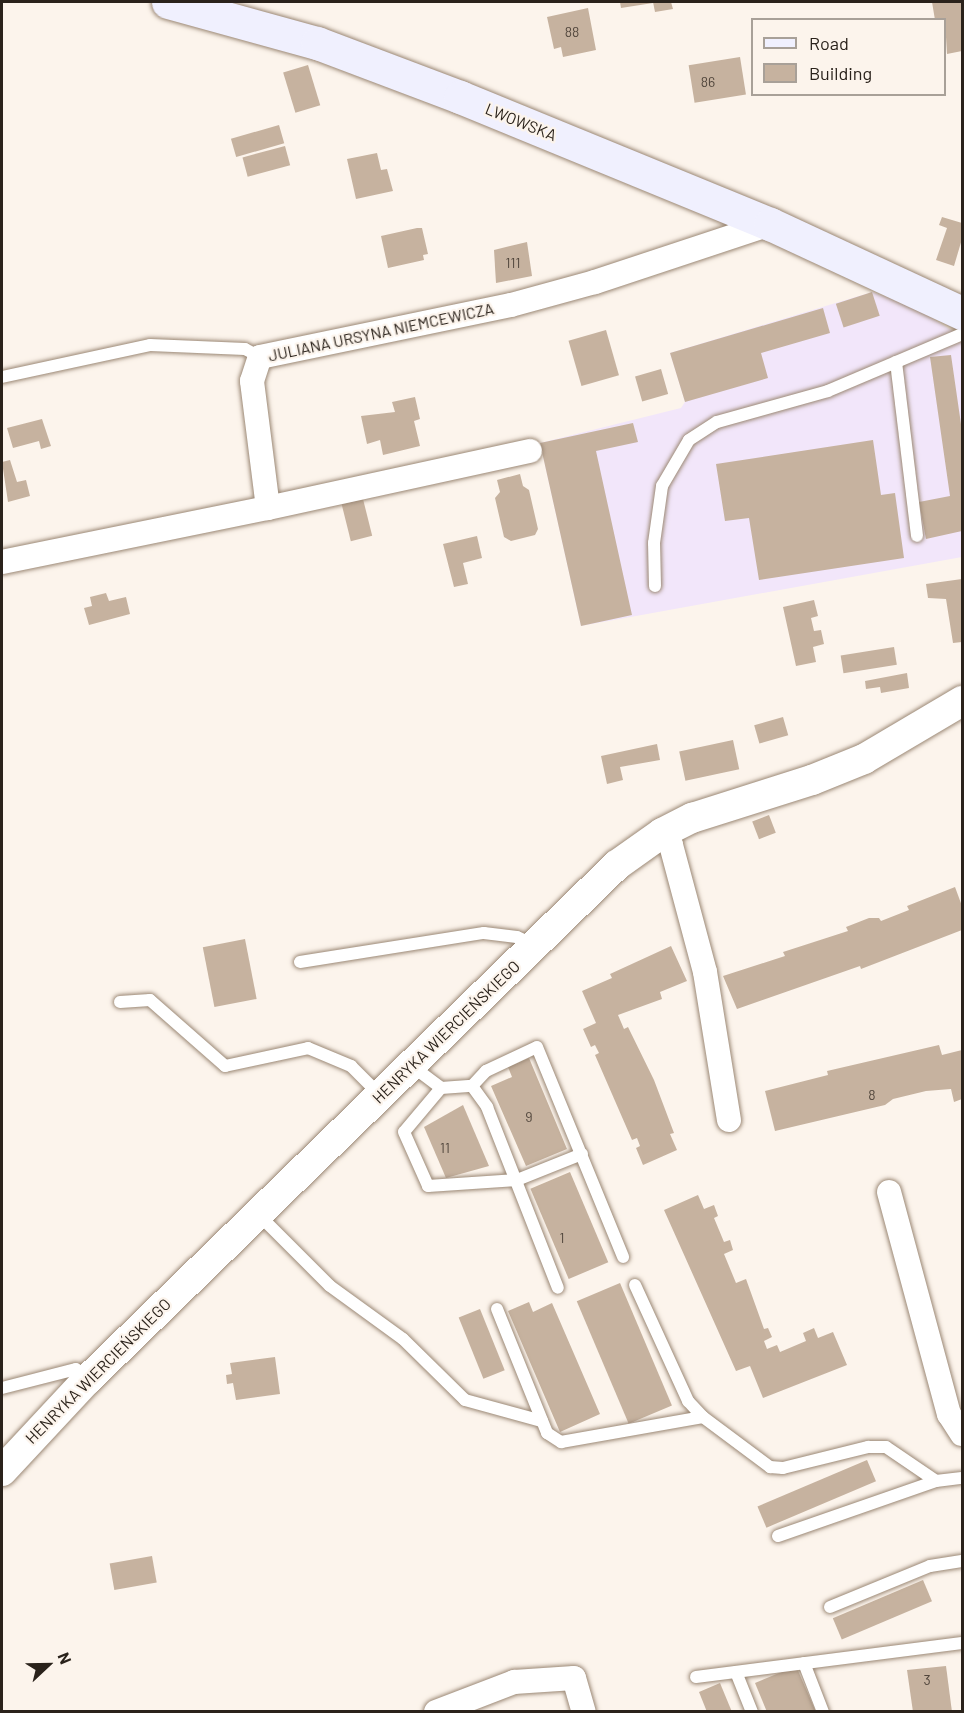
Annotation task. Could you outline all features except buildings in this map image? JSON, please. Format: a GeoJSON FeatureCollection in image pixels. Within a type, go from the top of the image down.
{"type":"FeatureCollection","features":[{"type":"Feature","properties":{"kind":"main road","name":"LWOWSKA"},"geometry":{"type":"LineString","coordinates":[[168,2],[317,44],[460,97],[770,224],[957,305]]}},
{"type":"Feature","properties":{"kind":"street","name":"JULIANA URSYNA NIEMCEWICZA"},"geometry":{"type":"LineString","coordinates":[[268,508],[252,381],[260,357],[511,305],[595,282],[770,224]]}},
{"type":"Feature","properties":{"kind":"street","name":"LWOWSKA"},"geometry":{"type":"LineString","coordinates":[[957,305],[963,334]]}},
{"type":"Feature","properties":{"kind":"street"},"geometry":{"type":"LineString","coordinates":[[2,562],[268,508],[530,451]]}},
{"type":"Feature","properties":{"kind":"street","name":"HENRYKA WIERCIEŃSKIEGO"},"geometry":{"type":"LineString","coordinates":[[2,1471],[87,1380],[260,1215],[617,865],[662,833],[692,819],[850,765],[963,701]]}},
{"type":"Feature","properties":{"kind":"street"},"geometry":{"type":"LineString","coordinates":[[662,833],[671,845],[705,972],[729,1120]]}},
{"type":"Feature","properties":{"kind":"street"},"geometry":{"type":"LineString","coordinates":[[889,1192],[949,1414],[963,1434]]}},
{"type":"Feature","properties":{"kind":"street"},"geometry":{"type":"LineString","coordinates":[[436,1712],[514,1682],[574,1678],[584,1712]]}},
{"type":"Feature","properties":{"kind":"lane"},"geometry":{"type":"LineString","coordinates":[[655,586],[654,543],[662,486],[689,440],[717,422],[828,391],[963,334]]}},
{"type":"Feature","properties":{"kind":"lane"},"geometry":{"type":"LineString","coordinates":[[2,377],[150,345],[245,349],[260,357]]}},
{"type":"Feature","properties":{"kind":"lane"},"geometry":{"type":"LineString","coordinates":[[896,362],[917,536]]}},
{"type":"Feature","properties":{"kind":"lane"},"geometry":{"type":"LineString","coordinates":[[300,962],[484,933],[517,937],[535,946]]}},
{"type":"Feature","properties":{"kind":"lane"},"geometry":{"type":"LineString","coordinates":[[120,1002],[150,1000],[225,1066],[308,1047],[351,1066],[381,1096]]}},
{"type":"Feature","properties":{"kind":"lane"},"geometry":{"type":"LineString","coordinates":[[412,1066],[441,1088],[472,1086],[486,1071],[537,1047],[623,1257]]}},
{"type":"Feature","properties":{"kind":"lane"},"geometry":{"type":"LineString","coordinates":[[472,1086],[487,1107],[558,1287]]}},
{"type":"Feature","properties":{"kind":"lane"},"geometry":{"type":"LineString","coordinates":[[441,1088],[404,1132],[428,1186],[517,1180],[582,1154]]}},
{"type":"Feature","properties":{"kind":"lane"},"geometry":{"type":"LineString","coordinates":[[260,1215],[330,1286],[403,1339],[465,1400],[542,1421]]}},
{"type":"Feature","properties":{"kind":"lane"},"geometry":{"type":"LineString","coordinates":[[635,1284],[688,1401],[703,1417],[770,1467],[783,1468],[868,1447],[886,1447],[936,1481]]}},
{"type":"Feature","properties":{"kind":"lane"},"geometry":{"type":"LineString","coordinates":[[497,1309],[547,1433],[561,1442],[703,1417]]}},
{"type":"Feature","properties":{"kind":"lane"},"geometry":{"type":"LineString","coordinates":[[2,1388],[76,1369],[87,1380]]}},
{"type":"Feature","properties":{"kind":"lane"},"geometry":{"type":"LineString","coordinates":[[778,1536],[936,1481],[963,1478]]}},
{"type":"Feature","properties":{"kind":"lane"},"geometry":{"type":"LineString","coordinates":[[830,1607],[930,1566],[963,1561]]}},
{"type":"Feature","properties":{"kind":"lane"},"geometry":{"type":"LineString","coordinates":[[696,1677],[963,1642]]}},
{"type":"Feature","properties":{"kind":"lane"},"geometry":{"type":"LineString","coordinates":[[804,1663],[823,1712]]}},
{"type":"Feature","properties":{"kind":"lane"},"geometry":{"type":"LineString","coordinates":[[736,1672],[752,1712]]}},
{"type":"Feature","properties":{"kind":"shaded area"},"geometry":{"type":"Polygon","coordinates":[[[872,292],[913,306],[962,337],[962,557],[581,626],[540,443],[681,408],[685,402],[670,353],[872,292]]]}}]}
